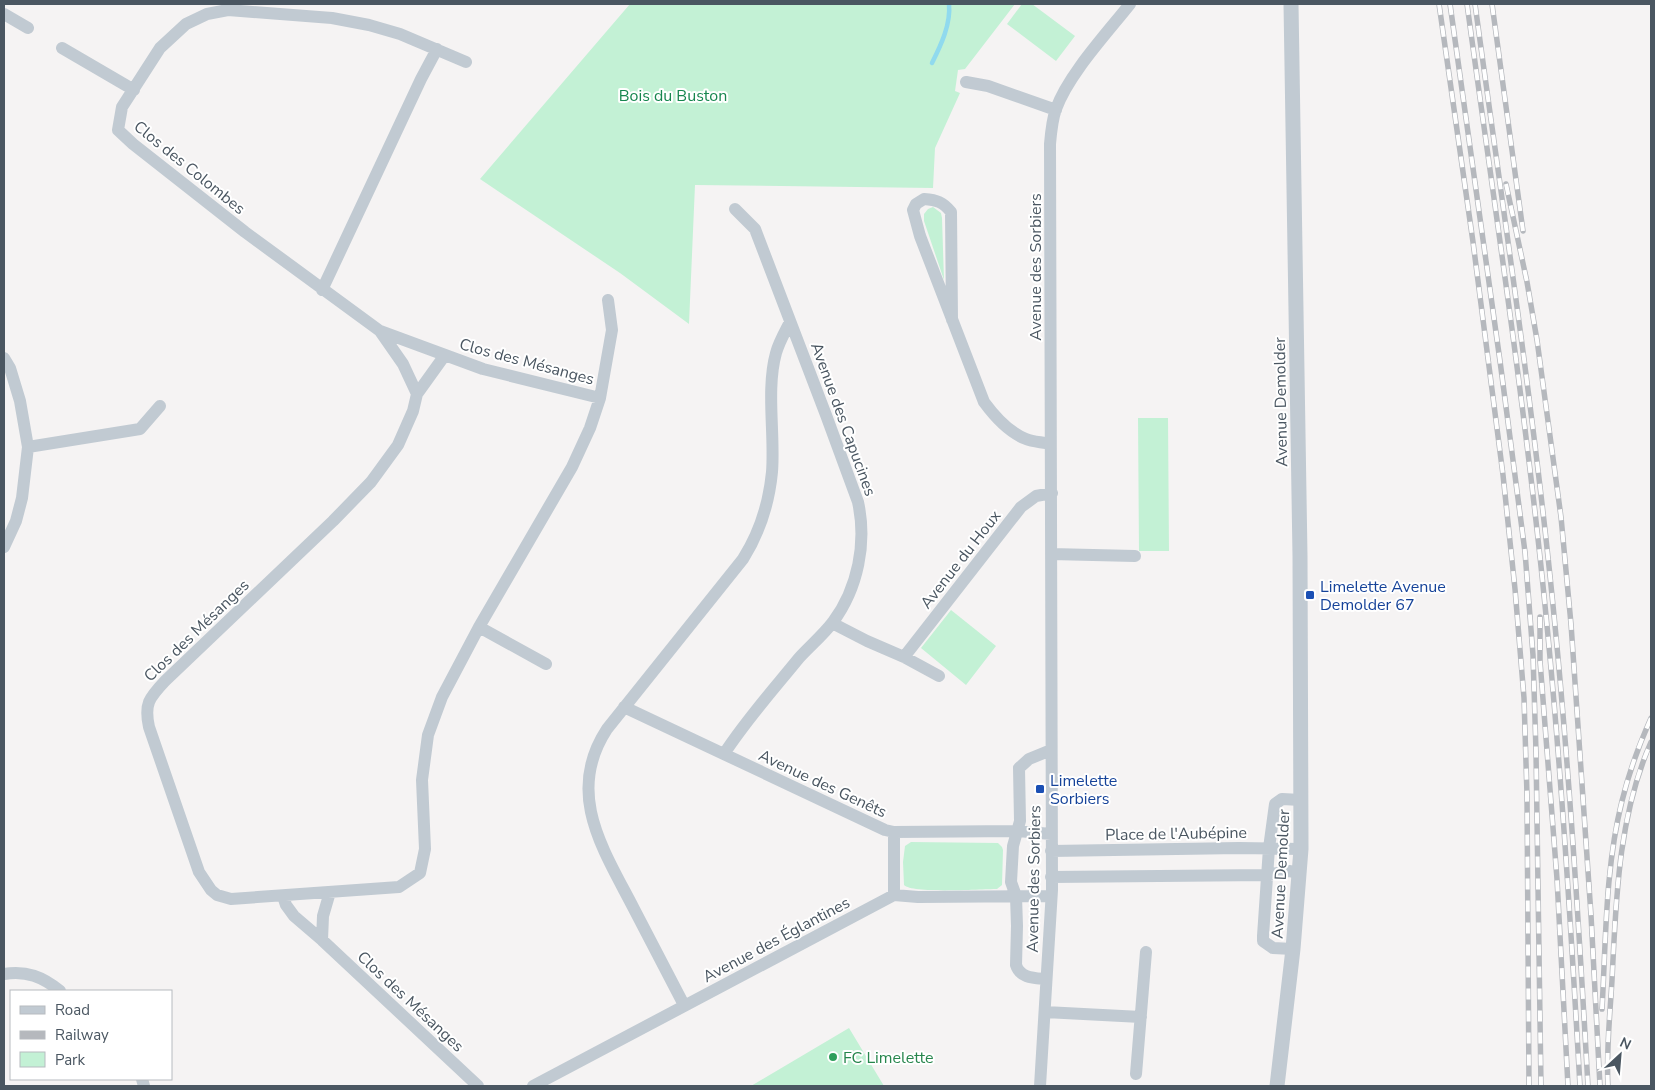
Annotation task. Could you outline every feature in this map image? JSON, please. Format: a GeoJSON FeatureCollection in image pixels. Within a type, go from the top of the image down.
{"type":"FeatureCollection","features":[{"type":"Feature","properties":{"kind":"street","name":"Avenue des Sorbiers"},"geometry":{"type":"LineString","coordinates":[[1040,1086],[1045,1012],[1045,979],[1052,896],[1050,750],[1052,493],[1050,444],[1052,410],[1050,144],[1052,124],[1063,92],[1130,4]]}},
{"type":"Feature","properties":{"kind":"street","name":"Avenue Demolder"},"geometry":{"type":"LineString","coordinates":[[1277,1086],[1293,949],[1301,850],[1300,556],[1291,4]]}},
{"type":"Feature","properties":{"kind":"street","name":"Clos des Colombes"},"geometry":{"type":"LineString","coordinates":[[343,306],[124,137],[118,130],[122,107],[160,48],[186,24],[207,14],[228,10],[275,8],[369,25],[400,34],[466,62]]}},
{"type":"Feature","properties":{"kind":"street"},"geometry":{"type":"LineString","coordinates":[[4,14],[28,28]]}},
{"type":"Feature","properties":{"kind":"street"},"geometry":{"type":"LineString","coordinates":[[62,48],[134,90]]}},
{"type":"Feature","properties":{"kind":"street"},"geometry":{"type":"LineString","coordinates":[[322,290],[421,79],[438,49]]}},
{"type":"Feature","properties":{"kind":"street"},"geometry":{"type":"LineString","coordinates":[[966,82],[988,86],[1056,110]]}},
{"type":"Feature","properties":{"kind":"street"},"geometry":{"type":"LineString","coordinates":[[952,320],[951,212],[945,204],[936,200],[924,199],[916,204],[913,210],[920,236],[952,320],[984,402],[994,417],[1008,429],[1026,440],[1050,444]]}},
{"type":"Feature","properties":{"kind":"street","name":"Avenue des Capucines"},"geometry":{"type":"LineString","coordinates":[[724,754],[739,730],[803,654],[832,623],[846,598],[858,567],[862,541],[860,514],[849,476],[755,229],[734,209]]}},
{"type":"Feature","properties":{"kind":"street","name":"Clos des Mésanges"},"geometry":{"type":"LineString","coordinates":[[445,356],[417,394],[413,411],[398,445],[371,482],[333,521],[165,681],[150,698],[146,714],[169,789],[196,865],[207,887],[217,895],[231,899],[399,887],[420,873],[425,849],[422,780],[428,735],[442,697],[479,627],[572,467],[590,428],[600,398],[612,330],[608,300]]}},
{"type":"Feature","properties":{"kind":"street","name":"Clos des Mésanges"},"geometry":{"type":"LineString","coordinates":[[343,306],[380,332],[445,356],[483,369],[600,398]]}},
{"type":"Feature","properties":{"kind":"street"},"geometry":{"type":"LineString","coordinates":[[684,1005],[601,846],[592,822],[588,787],[594,756],[602,738],[624,707],[744,559],[756,535],[765,514],[772,470],[772,393],[776,354],[790,322]]}},
{"type":"Feature","properties":{"kind":"street","name":"Clos des Mésanges"},"geometry":{"type":"LineString","coordinates":[[380,332],[403,364],[417,394]]}},
{"type":"Feature","properties":{"kind":"street"},"geometry":{"type":"LineString","coordinates":[[4,358],[10,368],[20,401],[28,447],[22,498],[16,521],[4,547]]}},
{"type":"Feature","properties":{"kind":"street"},"geometry":{"type":"LineString","coordinates":[[28,447],[140,429],[160,406]]}},
{"type":"Feature","properties":{"kind":"street","name":"Avenue du Houx"},"geometry":{"type":"LineString","coordinates":[[904,657],[1022,507],[1036,496],[1052,493]]}},
{"type":"Feature","properties":{"kind":"street"},"geometry":{"type":"LineString","coordinates":[[1051,554],[1135,556]]}},
{"type":"Feature","properties":{"kind":"street"},"geometry":{"type":"LineString","coordinates":[[832,623],[939,676]]}},
{"type":"Feature","properties":{"kind":"street"},"geometry":{"type":"LineString","coordinates":[[479,627],[546,664]]}},
{"type":"Feature","properties":{"kind":"street","name":"Avenue des Genêts"},"geometry":{"type":"LineString","coordinates":[[624,707],[885,830],[894,832],[1018,831],[1051,834]]}},
{"type":"Feature","properties":{"kind":"street","name":"Avenue des Sorbiers"},"geometry":{"type":"LineString","coordinates":[[1045,979],[1032,978],[1018,971],[1016,965],[1018,926],[1016,896],[1011,882],[1013,846],[1020,821],[1019,768],[1029,759],[1050,750]]}},
{"type":"Feature","properties":{"kind":"street","name":"Avenue Demolder"},"geometry":{"type":"LineString","coordinates":[[1293,949],[1273,948],[1263,941],[1274,804],[1282,799],[1301,800]]}},
{"type":"Feature","properties":{"kind":"street"},"geometry":{"type":"LineString","coordinates":[[894,832],[894,895]]}},
{"type":"Feature","properties":{"kind":"street","name":"Place de l'Aubépine"},"geometry":{"type":"LineString","coordinates":[[1051,851],[1269,848],[1301,850]]}},
{"type":"Feature","properties":{"kind":"street"},"geometry":{"type":"LineString","coordinates":[[1051,877],[1268,875],[1289,871],[1300,873]]}},
{"type":"Feature","properties":{"kind":"street"},"geometry":{"type":"LineString","coordinates":[[322,940],[323,916],[330,892]]}},
{"type":"Feature","properties":{"kind":"street","name":"Avenue des Églantines"},"geometry":{"type":"LineString","coordinates":[[533,1086],[894,895],[1052,896]]}},
{"type":"Feature","properties":{"kind":"street","name":"Clos des Mésanges"},"geometry":{"type":"LineString","coordinates":[[283,896],[286,905],[294,916],[478,1086]]}},
{"type":"Feature","properties":{"kind":"street"},"geometry":{"type":"LineString","coordinates":[[1136,1074],[1146,952]]}},
{"type":"Feature","properties":{"kind":"street"},"geometry":{"type":"LineString","coordinates":[[4,974],[20,972],[34,975],[52,984],[59,990]]}},
{"type":"Feature","properties":{"kind":"street"},"geometry":{"type":"LineString","coordinates":[[1045,1012],[1141,1017]]}},
{"type":"Feature","properties":{"kind":"green space","name":"Bois du Buston"},"geometry":{"type":"Polygon","coordinates":[[[630,4],[1015,4],[965,69],[958,70],[955,91],[960,93],[935,148],[933,188],[695,185],[689,324],[620,273],[480,179],[630,4]]]}},
{"type":"Feature","properties":{"kind":"green space"},"geometry":{"type":"Polygon","coordinates":[[[1022,4],[1032,4],[1075,36],[1056,61],[1007,24],[1022,4]]]}},
{"type":"Feature","properties":{"kind":"green space"},"geometry":{"type":"Polygon","coordinates":[[[933,207],[941,213],[942,218],[944,280],[924,221],[924,214],[933,207]]]}},
{"type":"Feature","properties":{"kind":"green space"},"geometry":{"type":"Polygon","coordinates":[[[1138,418],[1168,418],[1169,551],[1139,551],[1138,418]]]}},
{"type":"Feature","properties":{"kind":"green space"},"geometry":{"type":"Polygon","coordinates":[[[951,610],[996,646],[966,685],[921,648],[951,610]]]}},
{"type":"Feature","properties":{"kind":"green space"},"geometry":{"type":"Polygon","coordinates":[[[911,842],[998,843],[1003,850],[1002,885],[997,889],[948,890],[910,888],[904,885],[903,862],[905,846],[911,842]]]}},
{"type":"Feature","properties":{"kind":"green space","name":"FC Limelette"},"geometry":{"type":"Polygon","coordinates":[[[849,1028],[884,1086],[751,1086],[849,1028]]]}},
{"type":"Feature","properties":{"kind":"waterway"},"geometry":{"type":"LineString","coordinates":[[932,63],[947,27],[949,4]]}},
{"type":"Feature","properties":{"kind":"railway"},"geometry":{"type":"LineString","coordinates":[[1439,4],[1473,242],[1503,475],[1515,589],[1524,698],[1527,795],[1529,1086]]}},
{"type":"Feature","properties":{"kind":"railway"},"geometry":{"type":"LineString","coordinates":[[1450,4],[1525,552],[1533,655],[1536,752],[1541,1086]]}},
{"type":"Feature","properties":{"kind":"railway"},"geometry":{"type":"LineString","coordinates":[[1467,4],[1515,349],[1540,557],[1563,821],[1580,1086]]}},
{"type":"Feature","properties":{"kind":"railway"},"geometry":{"type":"LineString","coordinates":[[1475,4],[1523,349],[1548,557],[1571,821],[1588,1086]]}},
{"type":"Feature","properties":{"kind":"railway"},"geometry":{"type":"LineString","coordinates":[[1492,4],[1523,231]]}},
{"type":"Feature","properties":{"kind":"railway"},"geometry":{"type":"LineString","coordinates":[[1506,184],[1537,340],[1561,517],[1571,624],[1591,915],[1600,1086]]}},
{"type":"Feature","properties":{"kind":"railway"},"geometry":{"type":"LineString","coordinates":[[1540,617],[1540,661],[1557,879],[1568,1086]]}},
{"type":"Feature","properties":{"kind":"railway"},"geometry":{"type":"LineString","coordinates":[[1602,1009],[1607,905],[1616,827],[1631,769],[1651,718]]}},
{"type":"Feature","properties":{"kind":"railway"},"geometry":{"type":"LineString","coordinates":[[1608,1086],[1608,1033],[1617,889],[1625,829],[1640,770],[1651,742]]}},
{"type":"Feature","properties":{"kind":"place","name":"Limelette Avenue Demolder 67"},"geometry":{"type":"Point","coordinates":[1310,595]}},
{"type":"Feature","properties":{"kind":"place","name":"Limelette Sorbiers"},"geometry":{"type":"Point","coordinates":[1040,789]}},
{"type":"Feature","properties":{"kind":"place","name":"FC Limelette"},"geometry":{"type":"Point","coordinates":[833,1057]}}]}
